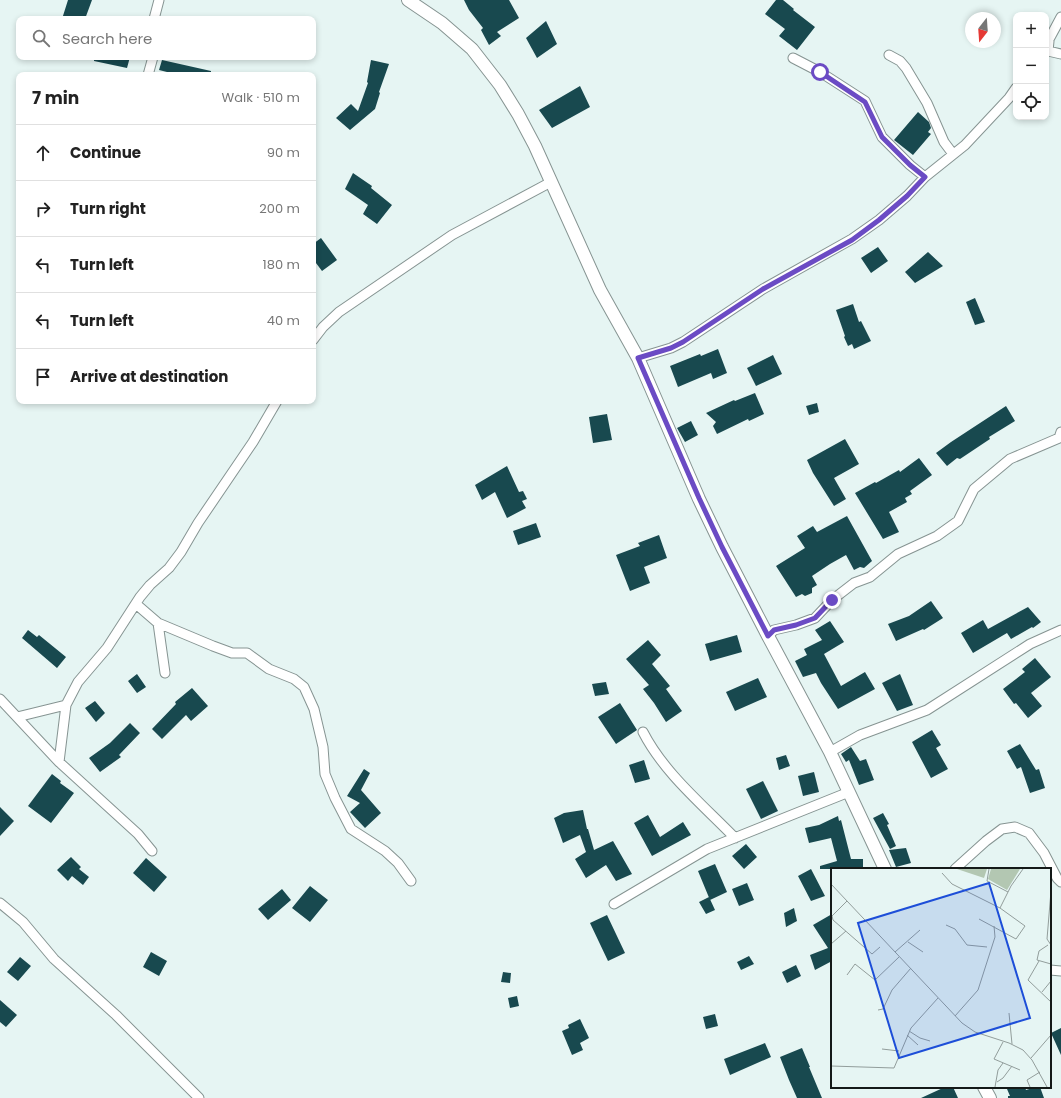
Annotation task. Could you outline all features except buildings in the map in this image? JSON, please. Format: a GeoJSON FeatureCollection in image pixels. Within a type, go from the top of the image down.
{"type":"FeatureCollection","features":[{"type":"Feature","properties":{"kind":"street"},"geometry":{"type":"LineString","coordinates":[[155,16],[159,0]]}},
{"type":"Feature","properties":{"kind":"street"},"geometry":{"type":"LineString","coordinates":[[408,0],[442,23],[472,50],[500,85],[518,114],[535,146],[600,290],[638,358],[722,547],[830,752],[885,868]]}},
{"type":"Feature","properties":{"kind":"street"},"geometry":{"type":"LineString","coordinates":[[1049,39],[1061,17]]}},
{"type":"Feature","properties":{"kind":"street"},"geometry":{"type":"LineString","coordinates":[[1048,48],[1048,51],[1061,54]]}},
{"type":"Feature","properties":{"kind":"street"},"geometry":{"type":"LineString","coordinates":[[889,55],[900,61],[906,68],[927,102],[944,142],[953,154]]}},
{"type":"Feature","properties":{"kind":"street"},"geometry":{"type":"LineString","coordinates":[[793,58],[820,72],[865,102],[882,137],[910,165],[925,177]]}},
{"type":"Feature","properties":{"kind":"street"},"geometry":{"type":"LineString","coordinates":[[149,72],[152,60]]}},
{"type":"Feature","properties":{"kind":"street"},"geometry":{"type":"LineString","coordinates":[[638,358],[671,348],[683,342],[763,289],[852,240],[879,220],[907,196],[925,177],[965,145],[1013,92]]}},
{"type":"Feature","properties":{"kind":"street"},"geometry":{"type":"LineString","coordinates":[[316,336],[322,327],[339,312],[452,235],[551,182]]}},
{"type":"Feature","properties":{"kind":"street"},"geometry":{"type":"LineString","coordinates":[[60,762],[66,705],[78,682],[107,648],[150,585],[168,568],[181,552],[198,523],[253,442],[275,404]]}},
{"type":"Feature","properties":{"kind":"street"},"geometry":{"type":"LineString","coordinates":[[768,636],[774,630],[796,625],[815,618],[832,600],[854,584],[870,577],[898,554],[937,536],[958,521],[974,489],[1010,459],[1059,438],[1061,432]]}},
{"type":"Feature","properties":{"kind":"street"},"geometry":{"type":"LineString","coordinates":[[136,604],[158,623],[232,653],[247,653],[270,669],[294,679],[304,687],[314,709],[323,747],[325,774],[335,798],[351,829],[385,850],[398,863],[411,881]]}},
{"type":"Feature","properties":{"kind":"street"},"geometry":{"type":"LineString","coordinates":[[158,623],[165,673]]}},
{"type":"Feature","properties":{"kind":"street"},"geometry":{"type":"LineString","coordinates":[[830,752],[860,735],[927,710],[1030,644],[1061,630]]}},
{"type":"Feature","properties":{"kind":"street"},"geometry":{"type":"LineString","coordinates":[[0,699],[60,762],[138,834],[152,851]]}},
{"type":"Feature","properties":{"kind":"street"},"geometry":{"type":"LineString","coordinates":[[17,717],[66,705]]}},
{"type":"Feature","properties":{"kind":"street"},"geometry":{"type":"LineString","coordinates":[[643,732],[648,742],[682,785],[735,838]]}},
{"type":"Feature","properties":{"kind":"street"},"geometry":{"type":"LineString","coordinates":[[614,904],[699,853],[849,792]]}},
{"type":"Feature","properties":{"kind":"street"},"geometry":{"type":"LineString","coordinates":[[956,868],[986,841],[1002,829],[1015,827],[1029,833],[1044,853],[1057,878],[1061,882]]}},
{"type":"Feature","properties":{"kind":"street"},"geometry":{"type":"LineString","coordinates":[[0,903],[23,922],[54,959],[116,1015],[199,1098]]}},
{"type":"Feature","properties":{"kind":"street"},"geometry":{"type":"LineString","coordinates":[[1051,970],[1061,971]]}},
{"type":"Feature","properties":{"kind":"street"},"geometry":{"type":"LineString","coordinates":[[985,1088],[990,1098]]}},
{"type":"Feature","properties":{"kind":"route"},"geometry":{"type":"LineString","coordinates":[[820,72],[865,102],[882,137],[910,165],[925,177],[907,196],[879,220],[852,240],[763,289],[683,342],[671,348],[638,358],[699,498],[722,547],[768,636],[774,630],[796,625],[815,618],[832,600]]}}]}
